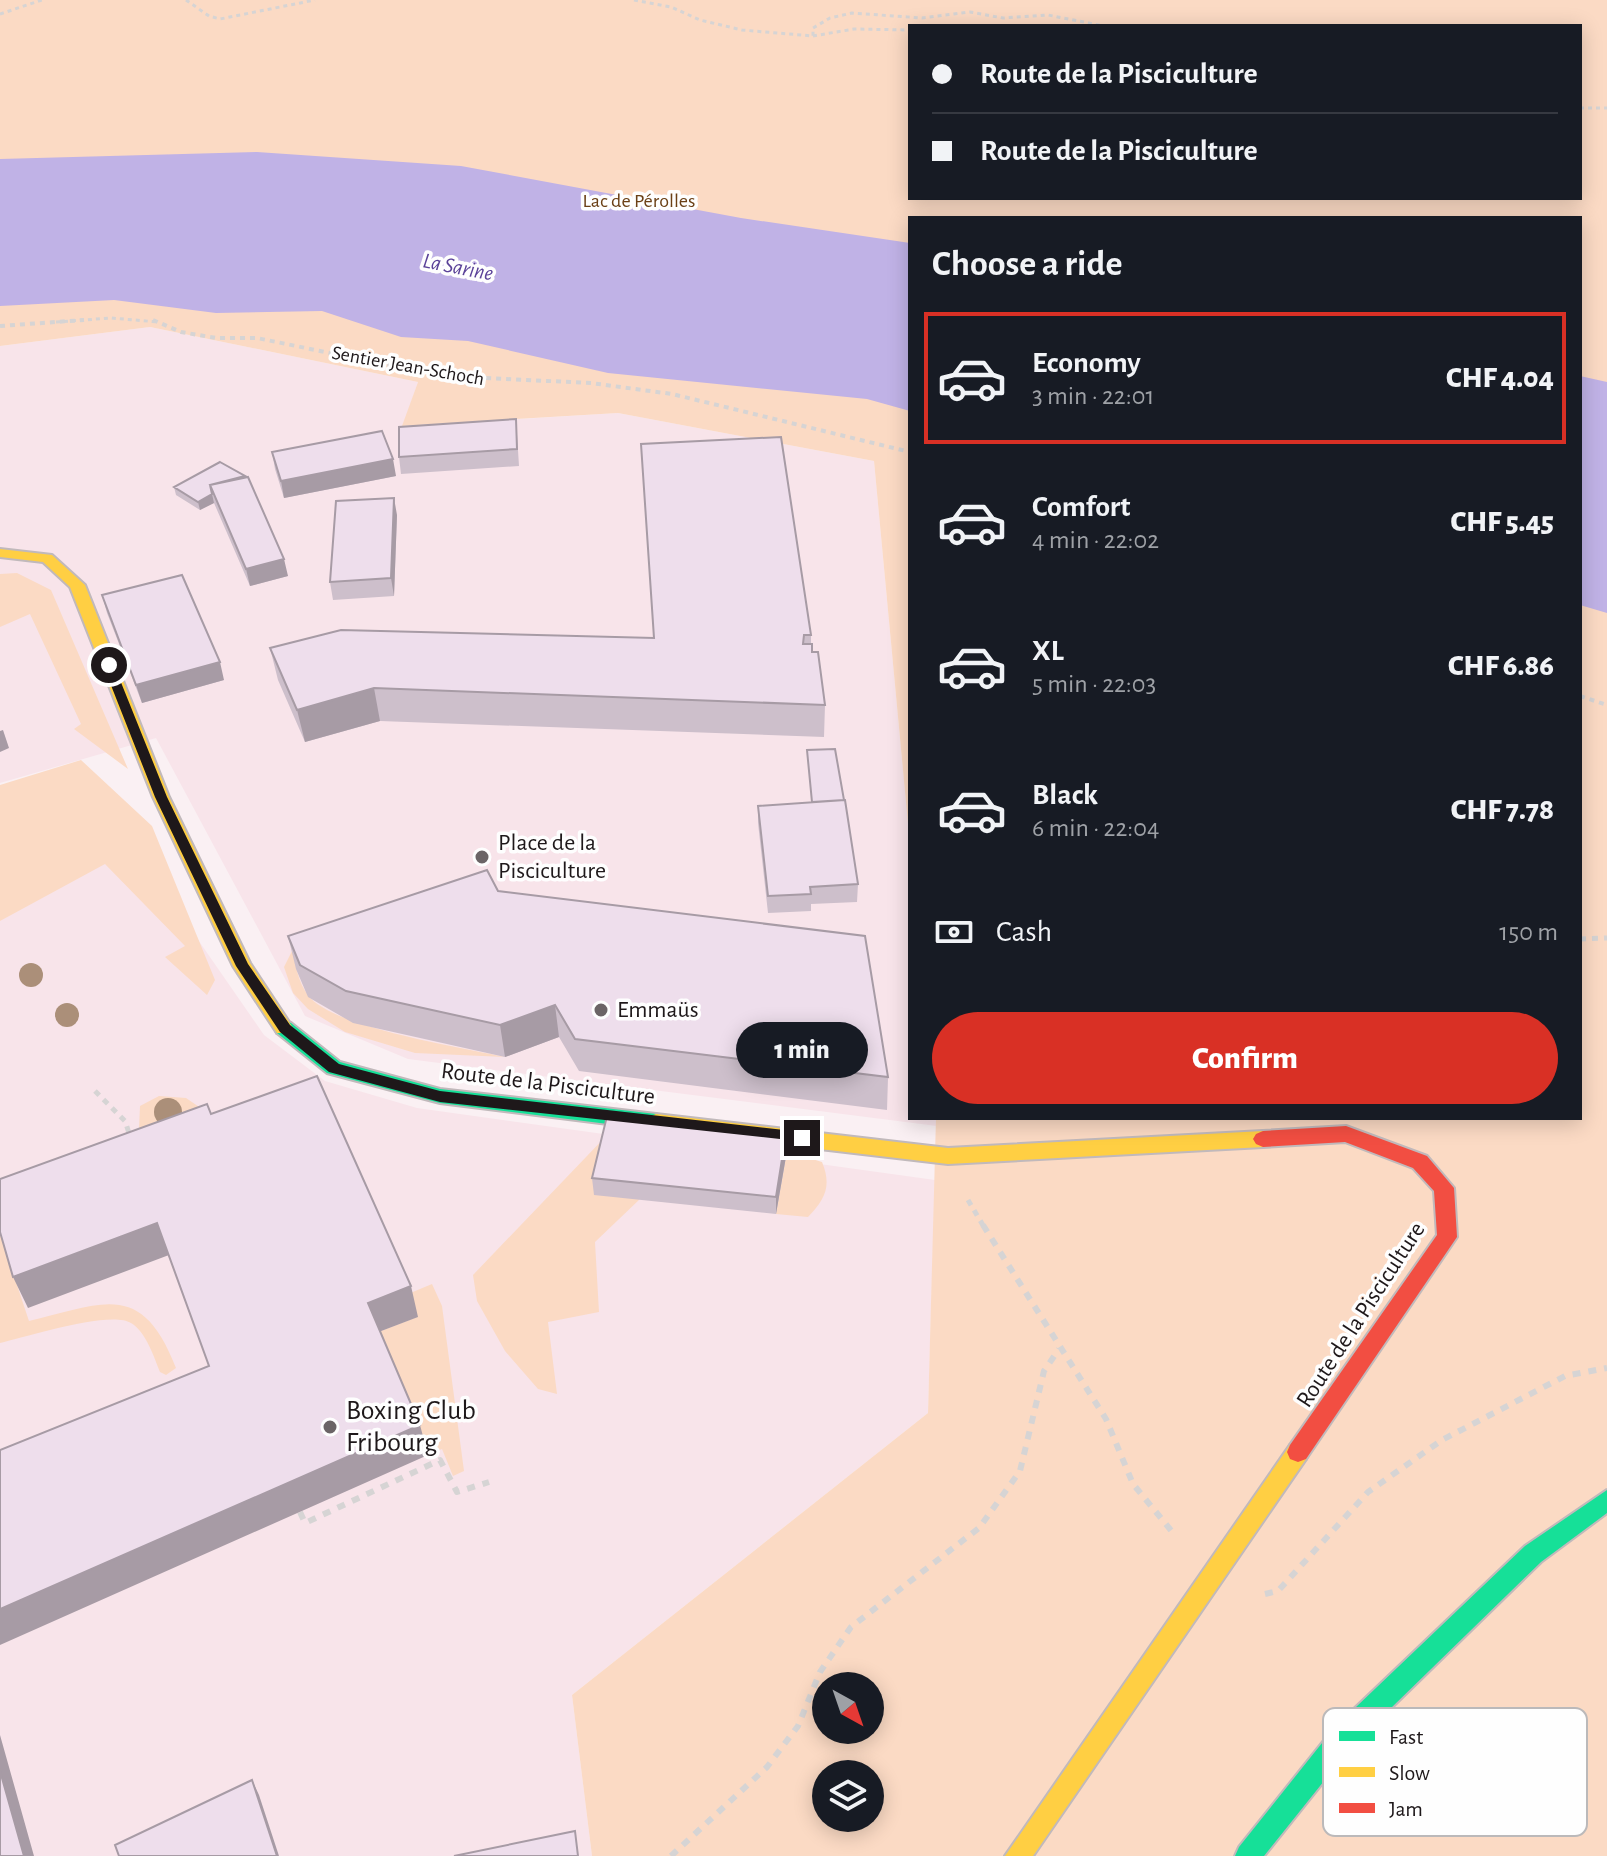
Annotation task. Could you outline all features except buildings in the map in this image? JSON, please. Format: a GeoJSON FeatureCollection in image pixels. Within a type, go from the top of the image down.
{"type":"FeatureCollection","features":[{"type":"Feature","properties":{"kind":"street","name":"Route de la Pisciculture"},"geometry":{"type":"LineString","coordinates":[[0,553],[47,558],[77,585],[161,797],[242,966],[285,1029],[334,1068],[440,1096],[948,1156],[1346,1134],[1420,1162],[1444,1188],[1447,1237],[1018,1856]]}},
{"type":"Feature","properties":{"kind":"street"},"geometry":{"type":"LineString","coordinates":[[1373,1708],[1533,1554],[1607,1500]]}},
{"type":"Feature","properties":{"kind":"street"},"geometry":{"type":"LineString","coordinates":[[1248,1856],[1323,1762]]}},
{"type":"Feature","properties":{"kind":"path"},"geometry":{"type":"LineString","coordinates":[[0,14],[42,0]]}},
{"type":"Feature","properties":{"kind":"path"},"geometry":{"type":"LineString","coordinates":[[186,0],[209,16],[220,19],[315,0]]}},
{"type":"Feature","properties":{"kind":"path"},"geometry":{"type":"LineString","coordinates":[[634,0],[648,6],[671,7],[700,20],[760,33],[813,36],[854,29],[908,30]]}},
{"type":"Feature","properties":{"kind":"path"},"geometry":{"type":"LineString","coordinates":[[813,36],[813,28],[830,18],[852,13],[897,19],[970,12],[1003,18],[1048,15],[1092,24]]}},
{"type":"Feature","properties":{"kind":"path"},"geometry":{"type":"LineString","coordinates":[[1582,108],[1607,108]]}},
{"type":"Feature","properties":{"kind":"path","name":"Sentier Jean-Schoch"},"geometry":{"type":"LineString","coordinates":[[0,326],[111,318],[151,319],[181,332],[257,338],[442,376],[591,383],[672,394],[908,452]]}},
{"type":"Feature","properties":{"kind":"path"},"geometry":{"type":"LineString","coordinates":[[1582,697],[1607,705]]}},
{"type":"Feature","properties":{"kind":"path"},"geometry":{"type":"LineString","coordinates":[[1582,939],[1607,938]]}},
{"type":"Feature","properties":{"kind":"path"},"geometry":{"type":"LineString","coordinates":[[95,1091],[125,1121],[133,1146]]}},
{"type":"Feature","properties":{"kind":"path"},"geometry":{"type":"LineString","coordinates":[[948,1156],[974,1213],[1106,1419],[1133,1484],[1182,1544],[1251,1596],[1278,1591],[1368,1492],[1442,1440],[1565,1376],[1607,1368]]}},
{"type":"Feature","properties":{"kind":"path"},"geometry":{"type":"LineString","coordinates":[[671,1856],[767,1767],[798,1726],[820,1672],[851,1627],[979,1528],[1020,1471],[1044,1371],[1059,1349]]}},
{"type":"Feature","properties":{"kind":"path"},"geometry":{"type":"LineString","coordinates":[[300,1512],[305,1523],[440,1460],[457,1492],[489,1482]]}},
{"type":"Feature","properties":{"kind":"shaded area"},"geometry":{"type":"Polygon","coordinates":[[[150,327],[418,382],[403,426],[618,413],[874,461],[908,824],[908,1120],[936,1120],[937,1126],[408,1059],[305,1016],[156,738],[0,783],[0,346],[150,327]]]}},
{"type":"Feature","properties":{"kind":"shaded area"},"geometry":{"type":"Polygon","coordinates":[[[79,768],[264,1035],[325,1081],[417,1108],[935,1180],[928,1413],[572,1695],[592,1856],[0,1856],[0,791],[79,768]]]}},
{"type":"Feature","properties":{"kind":"green space"},"geometry":{"type":"Polygon","coordinates":[[[0,0],[1607,0],[1607,1856],[592,1856],[572,1695],[928,1413],[936,1120],[1582,1120],[1582,216],[908,216],[908,824],[874,461],[618,413],[402,426],[418,382],[150,327],[0,346],[0,0]]]}},
{"type":"Feature","properties":{"kind":"green space"},"geometry":{"type":"Polygon","coordinates":[[[17,573],[51,590],[128,769],[74,729],[81,724],[30,614],[0,627],[0,574],[17,573]]]}},
{"type":"Feature","properties":{"kind":"green space"},"geometry":{"type":"Polygon","coordinates":[[[81,760],[152,826],[215,980],[207,995],[165,957],[185,946],[105,864],[0,921],[0,785],[81,760]]]}},
{"type":"Feature","properties":{"kind":"green space"},"geometry":{"type":"Polygon","coordinates":[[[293,949],[296,967],[308,995],[342,1017],[399,1035],[505,1057],[415,1053],[345,1032],[308,1009],[293,993],[284,967],[293,949]]]}},
{"type":"Feature","properties":{"kind":"green space"},"geometry":{"type":"Polygon","coordinates":[[[159,1096],[186,1098],[208,1113],[139,1129],[140,1106],[159,1096]]]}},
{"type":"Feature","properties":{"kind":"green space"},"geometry":{"type":"Polygon","coordinates":[[[609,1133],[640,1199],[595,1242],[599,1312],[548,1322],[557,1394],[538,1389],[505,1351],[477,1301],[473,1275],[609,1133]]]}},
{"type":"Feature","properties":{"kind":"green space"},"geometry":{"type":"Polygon","coordinates":[[[787,1151],[822,1162],[825,1171],[825,1192],[808,1217],[776,1214],[787,1151]]]}},
{"type":"Feature","properties":{"kind":"green space"},"geometry":{"type":"Polygon","coordinates":[[[0,1234],[29,1321],[100,1305],[118,1305],[134,1310],[149,1321],[163,1340],[176,1368],[166,1375],[160,1372],[141,1332],[131,1323],[120,1320],[87,1322],[0,1343],[0,1234]]]}},
{"type":"Feature","properties":{"kind":"green space"},"geometry":{"type":"Polygon","coordinates":[[[432,1284],[442,1306],[464,1471],[453,1476],[442,1449],[428,1455],[376,1333],[417,1317],[408,1294],[432,1284]]]}},
{"type":"Feature","properties":{"kind":"water","name":"Lac de Pérolles"},"geometry":{"type":"Polygon","coordinates":[[[257,152],[461,166],[741,218],[908,243],[908,410],[867,399],[608,373],[468,341],[401,337],[322,311],[216,313],[114,300],[0,306],[0,159],[257,152]]]}},
{"type":"Feature","properties":{"kind":"water"},"geometry":{"type":"Polygon","coordinates":[[[1582,376],[1607,382],[1607,613],[1582,606],[1582,376]]]}},
{"type":"Feature","properties":{"kind":"traffic: fast"},"geometry":{"type":"LineString","coordinates":[[284,1028],[334,1068],[440,1096],[656,1122]]}},
{"type":"Feature","properties":{"kind":"traffic: fast"},"geometry":{"type":"LineString","coordinates":[[1373,1708],[1533,1554],[1607,1500]]}},
{"type":"Feature","properties":{"kind":"traffic: fast"},"geometry":{"type":"LineString","coordinates":[[1248,1856],[1323,1762]]}},
{"type":"Feature","properties":{"kind":"traffic: slow"},"geometry":{"type":"LineString","coordinates":[[0,553],[47,558],[77,585],[161,797],[242,966],[284,1028]]}},
{"type":"Feature","properties":{"kind":"traffic: slow"},"geometry":{"type":"LineString","coordinates":[[656,1122],[948,1156],[1263,1139]]}},
{"type":"Feature","properties":{"kind":"traffic: slow"},"geometry":{"type":"LineString","coordinates":[[1018,1856],[1298,1452]]}},
{"type":"Feature","properties":{"kind":"traffic: jam"},"geometry":{"type":"LineString","coordinates":[[1263,1139],[1346,1134],[1420,1162],[1444,1188],[1447,1237],[1298,1452]]}},
{"type":"Feature","properties":{"kind":"place","name":"Place de la Pisciculture"},"geometry":{"type":"Point","coordinates":[482,857]}},
{"type":"Feature","properties":{"kind":"place","name":"Emmaüs"},"geometry":{"type":"Point","coordinates":[601,1010]}},
{"type":"Feature","properties":{"kind":"place","name":"Boxing Club Fribourg"},"geometry":{"type":"Point","coordinates":[330,1427]}},
{"type":"Feature","properties":{"kind":"route"},"geometry":{"type":"LineString","coordinates":[[109,665],[161,797],[242,966],[285,1029],[334,1068],[440,1096],[802,1138]]}},
{"type":"Feature","properties":{"kind":"water label","name":"La Sarine"},"geometry":{"type":"Point","coordinates":[458,267]}}]}
